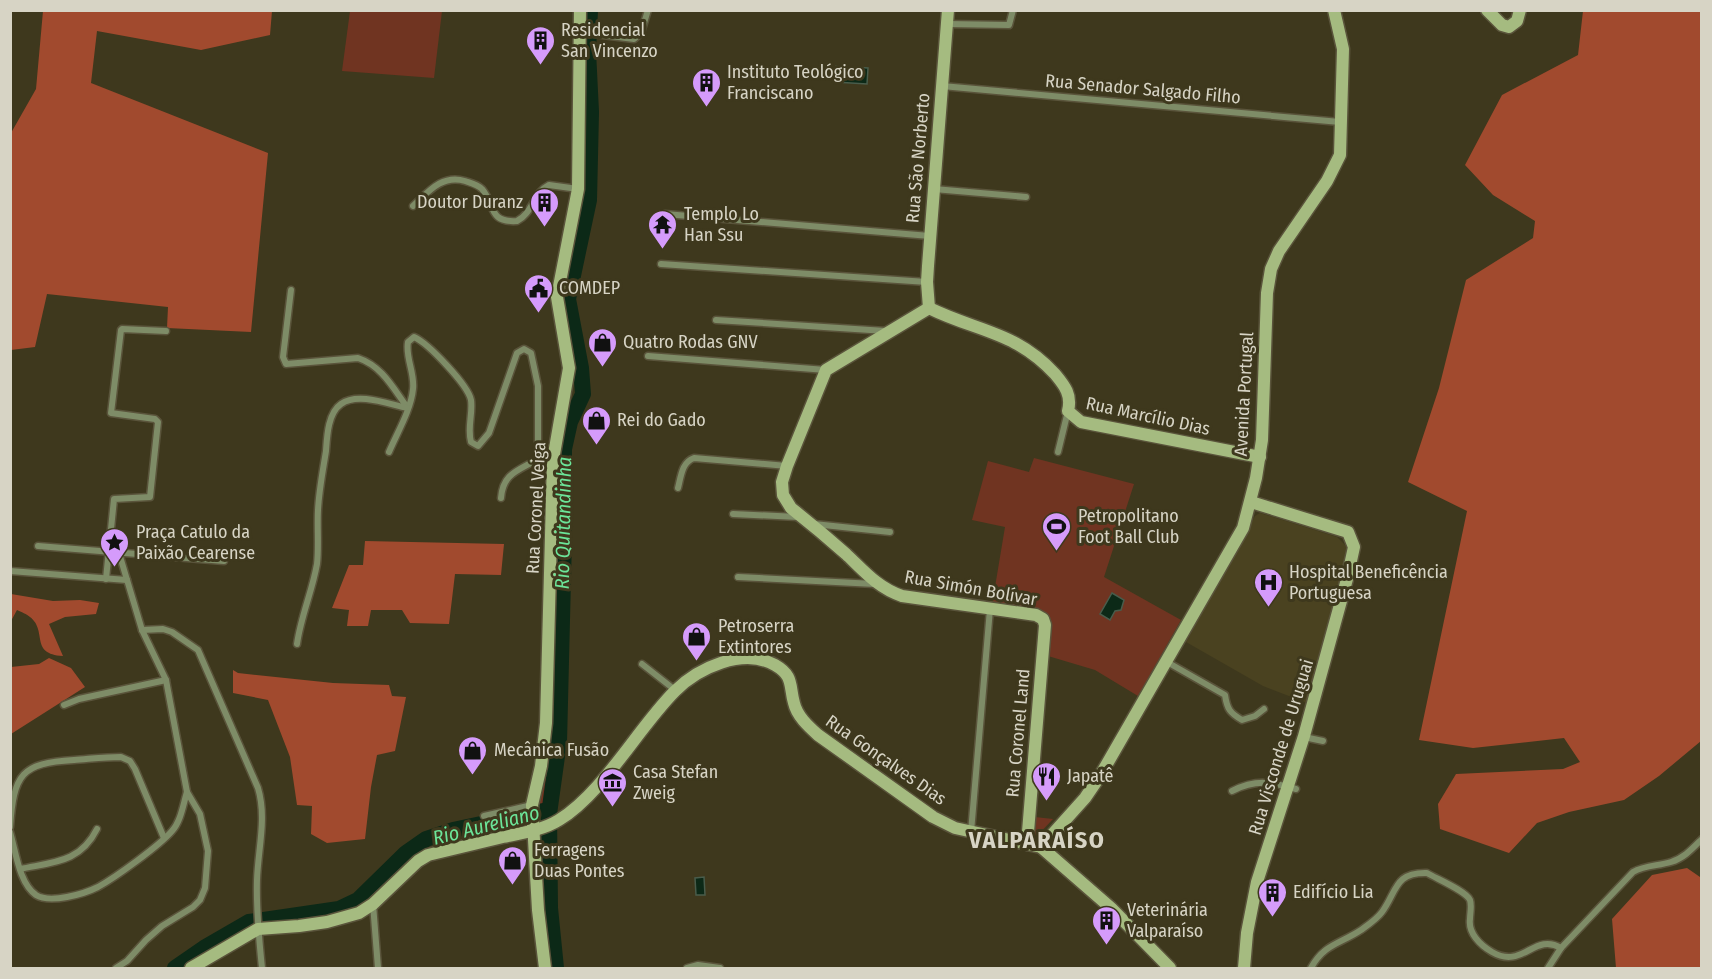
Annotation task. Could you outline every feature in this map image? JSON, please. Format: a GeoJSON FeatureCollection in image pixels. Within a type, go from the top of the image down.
{"type":"FeatureCollection","features":[{"type":"Feature","properties":{"kind":"street","name":"Rua Coronel Veiga"},"geometry":{"type":"LineString","coordinates":[[545,969],[538,910],[532,805],[541,766],[546,723],[553,460],[569,368],[557,297],[578,189],[580,10]]}},
{"type":"Feature","properties":{"kind":"street"},"geometry":{"type":"LineString","coordinates":[[579,32],[627,39],[638,37],[643,29],[648,10]]}},
{"type":"Feature","properties":{"kind":"street","name":"Rua São Norberto"},"geometry":{"type":"LineString","coordinates":[[929,308],[927,282],[948,10]]}},
{"type":"Feature","properties":{"kind":"street"},"geometry":{"type":"LineString","coordinates":[[947,24],[1009,25],[1012,10]]}},
{"type":"Feature","properties":{"kind":"street","name":"Avenida Portugal"},"geometry":{"type":"LineString","coordinates":[[1041,847],[1085,798],[1100,776],[1243,528],[1260,457],[1267,293],[1271,269],[1279,251],[1327,181],[1340,155],[1343,49],[1334,10]]}},
{"type":"Feature","properties":{"kind":"street"},"geometry":{"type":"LineString","coordinates":[[1487,10],[1502,25],[1509,27],[1517,21],[1520,10]]}},
{"type":"Feature","properties":{"kind":"street","name":"Rua Senador Salgado Filho"},"geometry":{"type":"LineString","coordinates":[[942,86],[1340,122]]}},
{"type":"Feature","properties":{"kind":"street"},"geometry":{"type":"LineString","coordinates":[[413,206],[441,182],[459,179],[476,184],[481,188],[495,215],[503,220],[516,221],[529,211],[538,194],[549,185],[578,189]]}},
{"type":"Feature","properties":{"kind":"street"},"geometry":{"type":"LineString","coordinates":[[934,189],[1026,197]]}},
{"type":"Feature","properties":{"kind":"street"},"geometry":{"type":"LineString","coordinates":[[665,214],[930,236]]}},
{"type":"Feature","properties":{"kind":"street"},"geometry":{"type":"LineString","coordinates":[[661,264],[927,282]]}},
{"type":"Feature","properties":{"kind":"street"},"geometry":{"type":"LineString","coordinates":[[291,290],[283,357],[286,364],[358,358],[368,361],[380,370],[407,408]]}},
{"type":"Feature","properties":{"kind":"street"},"geometry":{"type":"LineString","coordinates":[[648,356],[826,370],[929,308],[1004,336],[1026,348],[1047,366],[1069,393],[1071,402],[1058,452]]}},
{"type":"Feature","properties":{"kind":"street"},"geometry":{"type":"LineString","coordinates":[[716,320],[891,331]]}},
{"type":"Feature","properties":{"kind":"street"},"geometry":{"type":"LineString","coordinates":[[106,579],[114,499],[117,497],[148,498],[151,494],[158,422],[156,419],[111,414],[121,330],[166,331]]}},
{"type":"Feature","properties":{"kind":"street"},"geometry":{"type":"LineString","coordinates":[[389,452],[413,391],[412,369],[407,347],[408,342],[414,337],[424,342],[470,396],[472,407],[469,436],[471,442],[478,446],[489,433],[517,353],[520,350],[528,350],[532,357],[538,386],[538,459]]}},
{"type":"Feature","properties":{"kind":"street","name":"Rua Simón Bolívar"},"geometry":{"type":"LineString","coordinates":[[826,370],[782,482],[783,495],[791,508],[878,585],[902,596],[1036,615],[1043,619],[1046,625]]}},
{"type":"Feature","properties":{"kind":"street"},"geometry":{"type":"LineString","coordinates":[[297,644],[300,623],[317,561],[318,508],[328,430],[333,413],[339,405],[348,400],[362,399],[407,408]]}},
{"type":"Feature","properties":{"kind":"street","name":"Rua Marcílio Dias"},"geometry":{"type":"LineString","coordinates":[[1068,411],[1081,422],[1260,457]]}},
{"type":"Feature","properties":{"kind":"street"},"geometry":{"type":"LineString","coordinates":[[678,488],[684,465],[687,460],[694,458],[787,466]]}},
{"type":"Feature","properties":{"kind":"street"},"geometry":{"type":"LineString","coordinates":[[501,498],[502,485],[507,478],[538,459],[553,460]]}},
{"type":"Feature","properties":{"kind":"street","name":"Rua Visconde de Uruguai"},"geometry":{"type":"LineString","coordinates":[[1244,969],[1247,933],[1257,882],[1293,788],[1304,736],[1354,547],[1348,532],[1251,502]]}},
{"type":"Feature","properties":{"kind":"street"},"geometry":{"type":"LineString","coordinates":[[733,514],[806,520],[890,532]]}},
{"type":"Feature","properties":{"kind":"street"},"geometry":{"type":"LineString","coordinates":[[38,546],[224,561]]}},
{"type":"Feature","properties":{"kind":"street"},"geometry":{"type":"LineString","coordinates":[[116,969],[162,926],[193,908],[200,900],[205,888],[207,841],[200,814],[187,792],[166,680],[142,630],[119,553]]}},
{"type":"Feature","properties":{"kind":"street"},"geometry":{"type":"LineString","coordinates":[[10,571],[127,580]]}},
{"type":"Feature","properties":{"kind":"street"},"geometry":{"type":"LineString","coordinates":[[738,577],[878,585]]}},
{"type":"Feature","properties":{"kind":"street"},"geometry":{"type":"LineString","coordinates":[[971,832],[990,609]]}},
{"type":"Feature","properties":{"kind":"street","name":"Rua Coronel Land"},"geometry":{"type":"LineString","coordinates":[[1027,844],[1046,625]]}},
{"type":"Feature","properties":{"kind":"street"},"geometry":{"type":"LineString","coordinates":[[142,630],[163,629],[172,632],[198,650],[258,788],[262,812],[256,915],[262,969]]}},
{"type":"Feature","properties":{"kind":"street","name":"Rua Gonçalves Dias"},"geometry":{"type":"LineString","coordinates":[[258,929],[299,927],[359,913],[373,904],[418,861],[428,855],[532,831],[557,822],[596,786],[676,690],[720,663],[743,658],[773,664],[784,671],[791,681],[794,704],[802,720],[824,741],[933,818],[955,828],[1041,847],[1111,908],[1170,969]]}},
{"type":"Feature","properties":{"kind":"street"},"geometry":{"type":"LineString","coordinates":[[1167,662],[1226,695],[1226,706],[1230,713],[1242,720],[1255,716],[1264,709]]}},
{"type":"Feature","properties":{"kind":"street"},"geometry":{"type":"LineString","coordinates":[[642,664],[676,690]]}},
{"type":"Feature","properties":{"kind":"street"},"geometry":{"type":"LineString","coordinates":[[64,705],[79,699],[166,680]]}},
{"type":"Feature","properties":{"kind":"street"},"geometry":{"type":"LineString","coordinates":[[1304,736],[1323,741]]}},
{"type":"Feature","properties":{"kind":"street"},"geometry":{"type":"LineString","coordinates":[[10,827],[15,791],[22,777],[34,766],[47,762],[121,757],[130,761],[135,770],[164,838]]}},
{"type":"Feature","properties":{"kind":"street"},"geometry":{"type":"LineString","coordinates":[[1232,791],[1253,783],[1268,782],[1293,788]]}},
{"type":"Feature","properties":{"kind":"street"},"geometry":{"type":"LineString","coordinates":[[10,832],[20,869],[34,894],[44,899],[58,899],[96,888],[164,838],[178,822],[187,792]]}},
{"type":"Feature","properties":{"kind":"street"},"geometry":{"type":"LineString","coordinates":[[484,816],[532,805]]}},
{"type":"Feature","properties":{"kind":"street"},"geometry":{"type":"LineString","coordinates":[[20,869],[63,860],[79,854],[91,842],[97,829]]}},
{"type":"Feature","properties":{"kind":"street"},"geometry":{"type":"LineString","coordinates":[[1548,969],[1561,948],[1633,872],[1642,867],[1670,863],[1684,856],[1701,839]]}},
{"type":"Feature","properties":{"kind":"street"},"geometry":{"type":"LineString","coordinates":[[1311,969],[1326,948],[1360,931],[1381,914],[1394,888],[1404,877],[1420,873],[1427,873],[1465,893],[1470,901],[1471,933],[1489,951],[1503,958],[1515,958],[1545,943],[1561,948]]}},
{"type":"Feature","properties":{"kind":"street"},"geometry":{"type":"LineString","coordinates":[[373,904],[378,969]]}},
{"type":"Feature","properties":{"kind":"street"},"geometry":{"type":"LineString","coordinates":[[191,969],[258,929]]}},
{"type":"Feature","properties":{"kind":"street"},"geometry":{"type":"LineString","coordinates":[[687,969],[698,966],[720,969]]}},
{"type":"Feature","properties":{"kind":"shaded area"},"geometry":{"type":"Polygon","coordinates":[[[43,11],[272,11],[270,35],[201,50],[97,31],[91,83],[268,153],[251,332],[167,328],[168,307],[47,294],[35,347],[11,350],[11,133],[36,89],[43,11]]]}},
{"type":"Feature","properties":{"kind":"shaded area"},"geometry":{"type":"Polygon","coordinates":[[[350,11],[442,11],[434,78],[342,71],[350,11]]]}},
{"type":"Feature","properties":{"kind":"shaded area"},"geometry":{"type":"Polygon","coordinates":[[[1583,11],[1701,11],[1701,741],[1659,776],[1624,800],[1569,812],[1537,823],[1509,853],[1440,829],[1438,804],[1456,774],[1563,769],[1580,762],[1564,738],[1473,748],[1419,740],[1467,511],[1408,482],[1439,388],[1466,280],[1533,238],[1535,221],[1493,195],[1465,165],[1502,95],[1578,55],[1583,11]]]}},
{"type":"Feature","properties":{"kind":"shaded area"},"geometry":{"type":"Polygon","coordinates":[[[836,66],[868,68],[867,84],[835,82],[836,66]]]}},
{"type":"Feature","properties":{"kind":"shaded area","name":"Petropolitano Foot Ball Club"},"geometry":{"type":"Polygon","coordinates":[[[1034,458],[1134,484],[1104,577],[1181,620],[1138,696],[1095,670],[1048,656],[1047,617],[1042,611],[992,605],[1005,527],[972,520],[988,461],[1029,472],[1034,458]]]}},
{"type":"Feature","properties":{"kind":"shaded area","name":"Hospital Beneficência Portuguesa"},"geometry":{"type":"Polygon","coordinates":[[[1260,513],[1337,537],[1346,546],[1347,553],[1307,703],[1263,686],[1186,642],[1255,516],[1260,513]]]}},
{"type":"Feature","properties":{"kind":"shaded area"},"geometry":{"type":"Polygon","coordinates":[[[365,541],[504,544],[501,575],[455,574],[449,624],[410,623],[402,610],[371,610],[368,626],[347,626],[349,610],[332,608],[349,565],[363,565],[365,541]]]}},
{"type":"Feature","properties":{"kind":"shaded area"},"geometry":{"type":"Polygon","coordinates":[[[1112,593],[1124,600],[1121,610],[1115,611],[1110,620],[1100,614],[1112,593]]]}},
{"type":"Feature","properties":{"kind":"shaded area"},"geometry":{"type":"Polygon","coordinates":[[[11,594],[53,601],[80,600],[99,603],[96,614],[65,617],[49,624],[63,656],[46,651],[40,641],[35,623],[27,615],[17,610],[11,621],[11,594]]]}},
{"type":"Feature","properties":{"kind":"shaded area"},"geometry":{"type":"Polygon","coordinates":[[[49,658],[71,668],[85,687],[11,734],[11,667],[39,664],[49,658]]]}},
{"type":"Feature","properties":{"kind":"shaded area"},"geometry":{"type":"Polygon","coordinates":[[[233,670],[238,673],[333,683],[389,685],[392,696],[406,697],[395,751],[377,755],[365,839],[327,843],[311,834],[312,806],[297,805],[290,757],[268,700],[233,693],[233,670]]]}},
{"type":"Feature","properties":{"kind":"shaded area"},"geometry":{"type":"Polygon","coordinates":[[[545,766],[552,766],[547,808],[534,810],[545,766]]]}},
{"type":"Feature","properties":{"kind":"shaded area"},"geometry":{"type":"Polygon","coordinates":[[[1035,817],[1053,819],[1037,836],[1034,834],[1035,817]]]}},
{"type":"Feature","properties":{"kind":"shaded area"},"geometry":{"type":"Polygon","coordinates":[[[1687,868],[1700,877],[1701,875],[1701,968],[1616,968],[1612,919],[1652,875],[1687,868]]]}},
{"type":"Feature","properties":{"kind":"shaded area"},"geometry":{"type":"Polygon","coordinates":[[[704,877],[705,895],[696,895],[695,878],[704,877]]]}},
{"type":"Feature","properties":{"kind":"waterway","name":"Rio Quitandinha"},"geometry":{"type":"LineString","coordinates":[[556,968],[550,908],[549,814],[559,742],[564,449],[570,422],[583,394],[581,368],[568,299],[589,200],[590,10]]}},
{"type":"Feature","properties":{"kind":"waterway","name":"Rio Aureliano"},"geometry":{"type":"LineString","coordinates":[[175,968],[249,922],[339,909],[358,900],[406,853],[426,839],[453,830],[548,810]]}},
{"type":"Feature","properties":{"kind":"place","name":"Residencial San Vincenzo"},"geometry":{"type":"Point","coordinates":[540,66]}},
{"type":"Feature","properties":{"kind":"place","name":"Instituto Teológico Franciscano"},"geometry":{"type":"Point","coordinates":[706,108]}},
{"type":"Feature","properties":{"kind":"place","name":"Doutor Duranz"},"geometry":{"type":"Point","coordinates":[544,228]}},
{"type":"Feature","properties":{"kind":"place","name":"Templo Lo Han Ssu"},"geometry":{"type":"Point","coordinates":[663,250]}},
{"type":"Feature","properties":{"kind":"place","name":"COMDEP"},"geometry":{"type":"Point","coordinates":[538,314]}},
{"type":"Feature","properties":{"kind":"place","name":"Quatro Rodas GNV"},"geometry":{"type":"Point","coordinates":[602,368]}},
{"type":"Feature","properties":{"kind":"place","name":"Rei do Gado"},"geometry":{"type":"Point","coordinates":[596,446]}},
{"type":"Feature","properties":{"kind":"place","name":"Petropolitano Foot Ball Club"},"geometry":{"type":"Point","coordinates":[1057,552]}},
{"type":"Feature","properties":{"kind":"place","name":"Praça Catulo da Paixão Cearense"},"geometry":{"type":"Point","coordinates":[115,568]}},
{"type":"Feature","properties":{"kind":"place","name":"Hospital Beneficência Portuguesa"},"geometry":{"type":"Point","coordinates":[1268,608]}},
{"type":"Feature","properties":{"kind":"place","name":"Petroserra Extintores"},"geometry":{"type":"Point","coordinates":[697,662]}},
{"type":"Feature","properties":{"kind":"place","name":"Mecânica Fusão"},"geometry":{"type":"Point","coordinates":[473,776]}},
{"type":"Feature","properties":{"kind":"place","name":"Japatê"},"geometry":{"type":"Point","coordinates":[1046,802]}},
{"type":"Feature","properties":{"kind":"place","name":"Casa Stefan Zweig"},"geometry":{"type":"Point","coordinates":[612,808]}},
{"type":"Feature","properties":{"kind":"place","name":"Ferragens Duas Pontes"},"geometry":{"type":"Point","coordinates":[513,886]}},
{"type":"Feature","properties":{"kind":"place","name":"Edifício Lia"},"geometry":{"type":"Point","coordinates":[1272,918]}},
{"type":"Feature","properties":{"kind":"place","name":"Veterinária Valparaíso"},"geometry":{"type":"Point","coordinates":[1106,946]}},
{"type":"Feature","properties":{"kind":"district","name":"VALPARAÍSO"},"geometry":{"type":"Point","coordinates":[1037,840]}}]}
